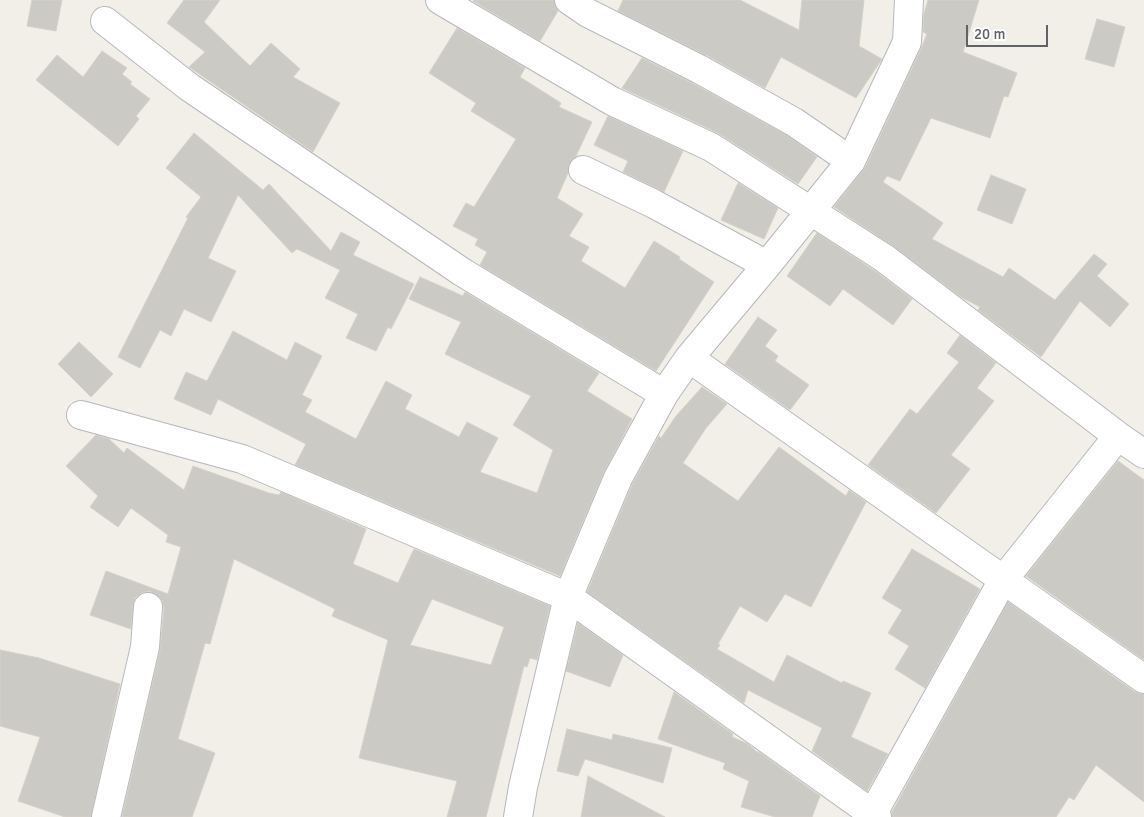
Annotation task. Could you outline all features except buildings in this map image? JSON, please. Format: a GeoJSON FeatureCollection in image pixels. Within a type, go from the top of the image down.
{"type":"FeatureCollection","features":[{"type":"Feature","properties":{"kind":"street"},"geometry":{"type":"LineString","coordinates":[[440,0],[612,101],[711,147],[810,210],[884,258],[1144,454]]}},
{"type":"Feature","properties":{"kind":"street"},"geometry":{"type":"LineString","coordinates":[[569,0],[588,13],[699,70],[794,122],[850,161]]}},
{"type":"Feature","properties":{"kind":"street"},"geometry":{"type":"LineString","coordinates":[[518,817],[523,787],[568,598],[618,478],[664,394],[689,358],[767,265],[850,161],[907,42],[909,0]]}},
{"type":"Feature","properties":{"kind":"street"},"geometry":{"type":"LineString","coordinates":[[105,21],[189,86],[462,272],[664,394]]}},
{"type":"Feature","properties":{"kind":"street"},"geometry":{"type":"LineString","coordinates":[[582,170],[654,204],[767,265]]}},
{"type":"Feature","properties":{"kind":"street"},"geometry":{"type":"LineString","coordinates":[[689,358],[1144,679]]}},
{"type":"Feature","properties":{"kind":"street"},"geometry":{"type":"LineString","coordinates":[[81,415],[242,459],[568,598],[875,815],[1003,580],[1118,436]]}},
{"type":"Feature","properties":{"kind":"street"},"geometry":{"type":"LineString","coordinates":[[106,817],[145,647],[148,607]]}}]}
